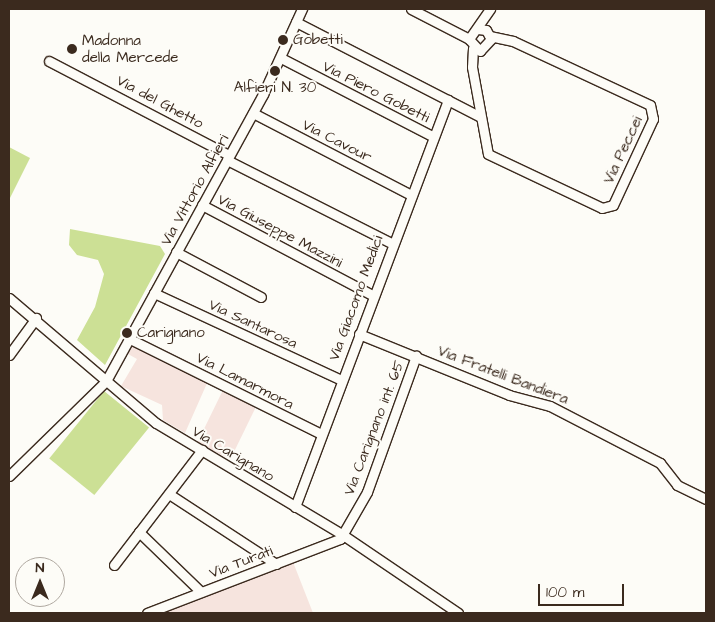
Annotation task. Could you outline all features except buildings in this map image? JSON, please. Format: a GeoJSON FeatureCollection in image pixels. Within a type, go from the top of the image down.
{"type":"FeatureCollection","features":[{"type":"Feature","properties":{"kind":"street","name":"Via Vittorio Alfieri"},"geometry":{"type":"LineString","coordinates":[[10,477],[106,381],[253,113],[302,9]]}},
{"type":"Feature","properties":{"kind":"street"},"geometry":{"type":"LineString","coordinates":[[411,9],[479,33]]}},
{"type":"Feature","properties":{"kind":"street"},"geometry":{"type":"LineString","coordinates":[[483,50],[473,48],[490,9]]}},
{"type":"Feature","properties":{"kind":"street"},"geometry":{"type":"LineString","coordinates":[[296,22],[479,116]]}},
{"type":"Feature","properties":{"kind":"street"},"geometry":{"type":"LineString","coordinates":[[472,67],[483,50],[479,33]]}},
{"type":"Feature","properties":{"kind":"street","name":"Via Peccei"},"geometry":{"type":"LineString","coordinates":[[473,48],[472,67],[479,116],[488,154],[602,208],[613,205],[654,118],[650,105],[502,37],[479,33]]}},
{"type":"Feature","properties":{"kind":"street","name":"Via Piero Gobetti"},"geometry":{"type":"LineString","coordinates":[[280,58],[432,136]]}},
{"type":"Feature","properties":{"kind":"street","name":"Via del Ghetto"},"geometry":{"type":"LineString","coordinates":[[50,61],[391,243]]}},
{"type":"Feature","properties":{"kind":"street","name":"Via Giacomo Medici"},"geometry":{"type":"LineString","coordinates":[[295,507],[409,194],[448,100]]}},
{"type":"Feature","properties":{"kind":"street","name":"Via Cavour"},"geometry":{"type":"LineString","coordinates":[[253,113],[409,194]]}},
{"type":"Feature","properties":{"kind":"street","name":"Via Giuseppe Mazzini"},"geometry":{"type":"LineString","coordinates":[[202,206],[372,295]]}},
{"type":"Feature","properties":{"kind":"street"},"geometry":{"type":"LineString","coordinates":[[176,252],[262,298]]}},
{"type":"Feature","properties":{"kind":"street","name":"Via Santarosa"},"geometry":{"type":"LineString","coordinates":[[154,293],[340,380]]}},
{"type":"Feature","properties":{"kind":"street","name":"Via Carignano"},"geometry":{"type":"LineString","coordinates":[[9,298],[36,318],[106,381],[156,422],[343,535],[458,613]]}},
{"type":"Feature","properties":{"kind":"street"},"geometry":{"type":"LineString","coordinates":[[9,355],[36,318]]}},
{"type":"Feature","properties":{"kind":"street","name":"Via Fratelli Bandiera"},"geometry":{"type":"LineString","coordinates":[[359,334],[509,395],[550,406],[660,463],[677,485],[706,498]]}},
{"type":"Feature","properties":{"kind":"street","name":"Via Lamarmora"},"geometry":{"type":"LineString","coordinates":[[130,339],[320,434]]}},
{"type":"Feature","properties":{"kind":"street","name":"Via Carignano int. 65"},"geometry":{"type":"LineString","coordinates":[[343,535],[367,492],[416,356]]}},
{"type":"Feature","properties":{"kind":"street"},"geometry":{"type":"LineString","coordinates":[[114,565],[202,450]]}},
{"type":"Feature","properties":{"kind":"street"},"geometry":{"type":"LineString","coordinates":[[169,494],[276,564]]}},
{"type":"Feature","properties":{"kind":"street"},"geometry":{"type":"LineString","coordinates":[[139,532],[201,592]]}},
{"type":"Feature","properties":{"kind":"street","name":"Via Turati"},"geometry":{"type":"LineString","coordinates":[[147,613],[276,564],[343,535]]}},
{"type":"Feature","properties":{"kind":"shaded area"},"geometry":{"type":"Polygon","coordinates":[[[134,344],[208,381],[185,433],[163,420],[162,405],[121,386],[137,359],[128,354],[134,344]]]}},
{"type":"Feature","properties":{"kind":"shaded area"},"geometry":{"type":"Polygon","coordinates":[[[223,390],[256,406],[230,459],[197,443],[223,390]]]}},
{"type":"Feature","properties":{"kind":"shaded area"},"geometry":{"type":"Polygon","coordinates":[[[293,562],[313,613],[160,613],[293,562]]]}},
{"type":"Feature","properties":{"kind":"green space"},"geometry":{"type":"Polygon","coordinates":[[[9,147],[30,158],[9,200],[9,147]]]}},
{"type":"Feature","properties":{"kind":"green space"},"geometry":{"type":"Polygon","coordinates":[[[70,229],[160,246],[165,254],[105,365],[77,340],[95,307],[104,274],[98,260],[77,255],[69,245],[70,229]]]}},
{"type":"Feature","properties":{"kind":"green space"},"geometry":{"type":"Polygon","coordinates":[[[104,391],[149,428],[94,495],[49,459],[104,391]]]}},
{"type":"Feature","properties":{"kind":"place","name":"Gobetti"},"geometry":{"type":"Point","coordinates":[283,40]}},
{"type":"Feature","properties":{"kind":"place","name":"Madonna della Mercede"},"geometry":{"type":"Point","coordinates":[72,49]}},
{"type":"Feature","properties":{"kind":"place","name":"Alfieri N. 30"},"geometry":{"type":"Point","coordinates":[275,71]}},
{"type":"Feature","properties":{"kind":"place","name":"Carignano"},"geometry":{"type":"Point","coordinates":[127,333]}}]}
